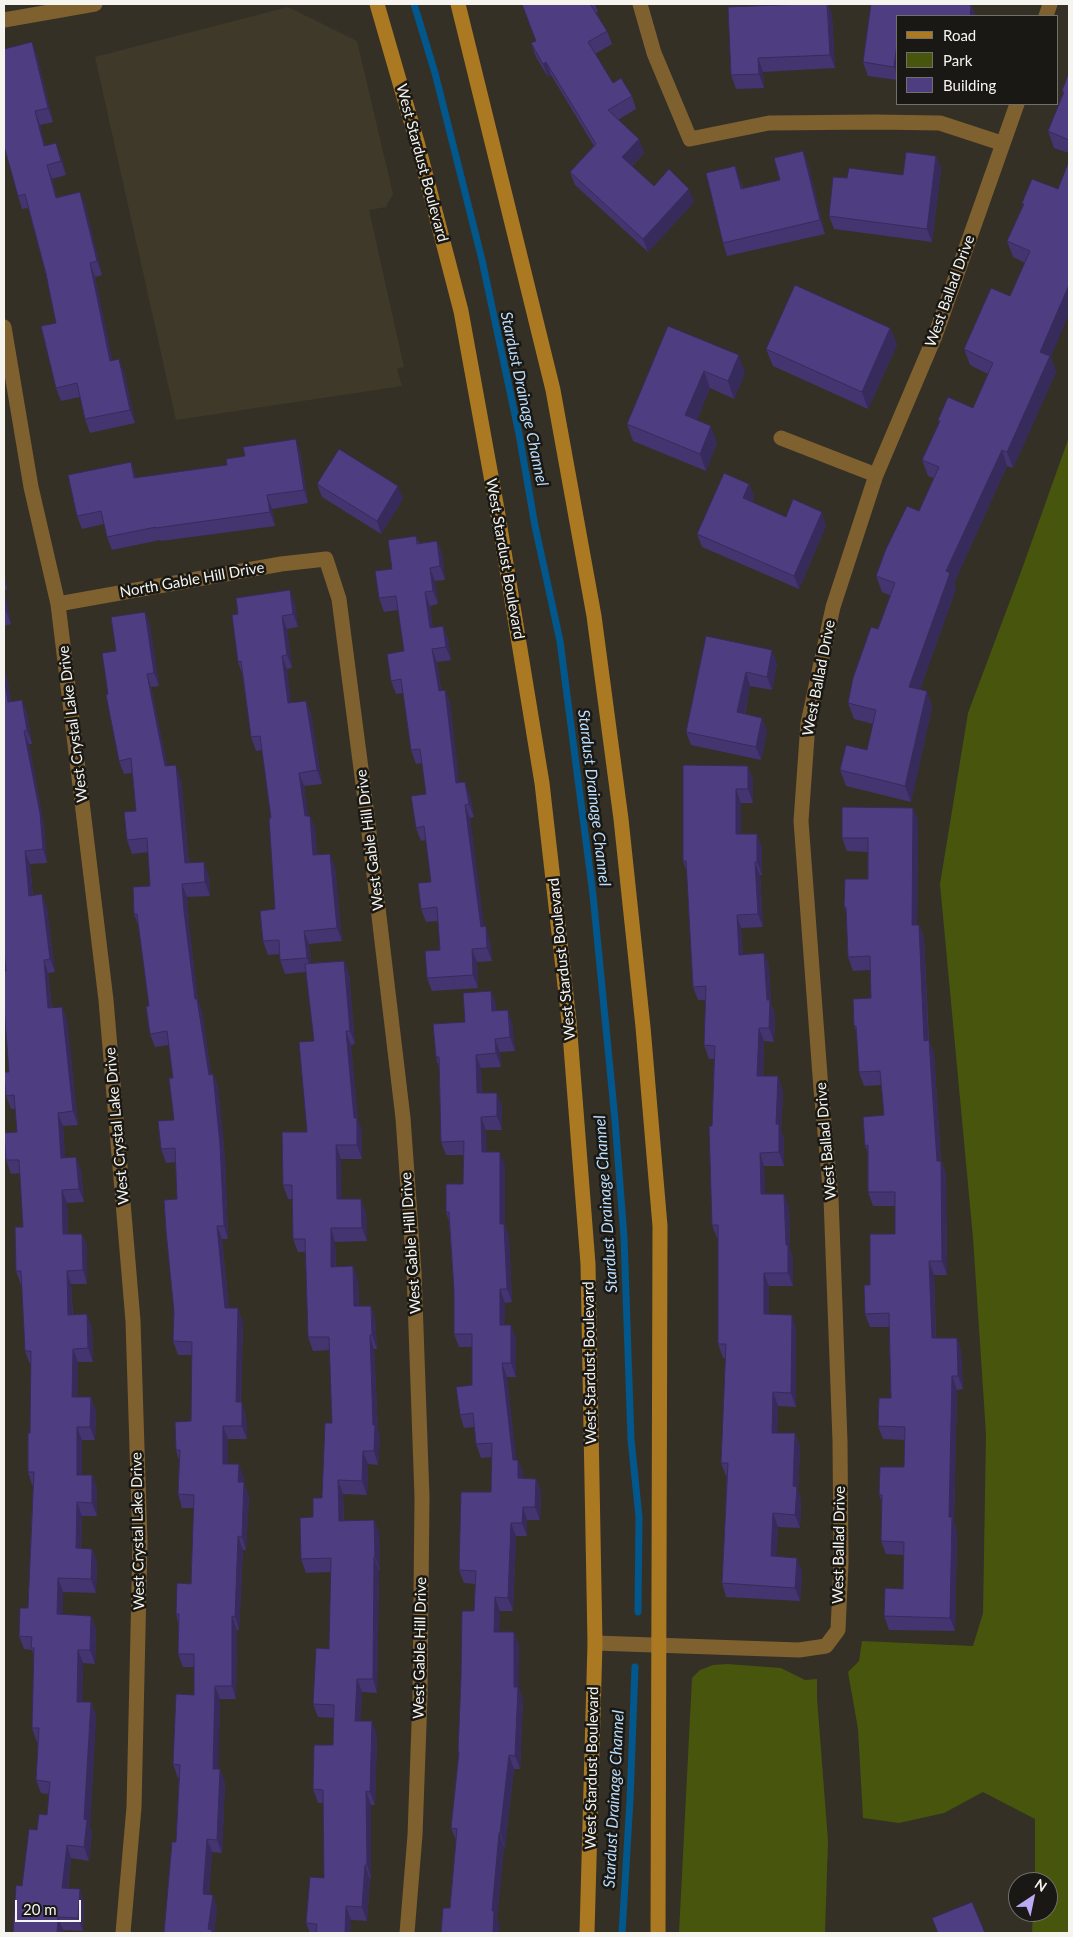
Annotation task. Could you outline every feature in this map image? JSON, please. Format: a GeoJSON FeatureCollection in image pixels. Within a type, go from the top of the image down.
{"type":"FeatureCollection","features":[{"type":"Feature","properties":{"kind":"street"},"geometry":{"type":"LineString","coordinates":[[4,20],[95,4]]}},
{"type":"Feature","properties":{"kind":"street","name":"West Stardust Boulevard"},"geometry":{"type":"LineString","coordinates":[[377,4],[418,142],[462,311],[542,783],[569,1021],[588,1264],[595,1643],[587,1933]]}},
{"type":"Feature","properties":{"kind":"street"},"geometry":{"type":"LineString","coordinates":[[458,4],[554,390],[594,616],[621,819],[643,1027],[660,1226],[658,1933]]}},
{"type":"Feature","properties":{"kind":"street"},"geometry":{"type":"LineString","coordinates":[[640,4],[654,53],[690,139],[769,123],[886,122],[940,123],[1001,143]]}},
{"type":"Feature","properties":{"kind":"street","name":"West Ballad Drive"},"geometry":{"type":"LineString","coordinates":[[595,1643],[799,1650],[826,1646],[838,1630],[841,1563],[840,1451],[831,1198],[801,821],[808,723],[833,607],[876,476],[935,336],[1001,143],[1017,105]]}},
{"type":"Feature","properties":{"kind":"street","name":"West Crystal Lake Drive"},"geometry":{"type":"LineString","coordinates":[[4,327],[31,487],[58,604],[106,1000],[133,1321],[140,1553],[134,1807],[123,1933]]}},
{"type":"Feature","properties":{"kind":"street"},"geometry":{"type":"LineString","coordinates":[[781,438],[876,476]]}},
{"type":"Feature","properties":{"kind":"street","name":"North Gable Hill Drive"},"geometry":{"type":"LineString","coordinates":[[58,604],[271,566],[326,559]]}},
{"type":"Feature","properties":{"kind":"street","name":"West Gable Hill Drive"},"geometry":{"type":"LineString","coordinates":[[326,559],[339,599],[367,816],[403,1118],[414,1272],[422,1497],[420,1678],[415,1835],[407,1933]]}},
{"type":"Feature","properties":{"kind":"shaded area"},"geometry":{"type":"Polygon","coordinates":[[[288,7],[357,41],[393,194],[386,207],[369,210],[404,367],[397,369],[402,386],[176,420],[95,57],[288,7]]]}},
{"type":"Feature","properties":{"kind":"green space"},"geometry":{"type":"Polygon","coordinates":[[[1069,437],[1069,1933],[1032,1933],[1033,1922],[1058,1922],[1058,1872],[1035,1872],[1035,1819],[983,1792],[944,1813],[899,1823],[863,1818],[858,1729],[848,1672],[859,1661],[862,1641],[973,1646],[983,1613],[986,1434],[973,1238],[940,884],[968,713],[1069,437]]]}},
{"type":"Feature","properties":{"kind":"green space"},"geometry":{"type":"Polygon","coordinates":[[[727,1664],[781,1668],[805,1680],[817,1679],[828,1841],[825,1933],[679,1933],[692,1678],[700,1670],[713,1665],[727,1664]]]}},
{"type":"Feature","properties":{"kind":"building"},"geometry":{"type":"Polygon","coordinates":[[[522,4],[590,4],[607,31],[588,42],[613,83],[621,78],[632,96],[608,110],[639,139],[622,157],[654,186],[669,169],[689,189],[643,239],[570,172],[596,144],[546,62],[543,64],[531,43],[536,41],[522,4]]]}},
{"type":"Feature","properties":{"kind":"building"},"geometry":{"type":"Polygon","coordinates":[[[827,4],[830,55],[758,58],[759,74],[731,75],[728,7],[827,4]]]}},
{"type":"Feature","properties":{"kind":"building"},"geometry":{"type":"Polygon","coordinates":[[[871,4],[971,5],[970,15],[896,15],[894,67],[863,62],[871,4]]]}},
{"type":"Feature","properties":{"kind":"building"},"geometry":{"type":"Polygon","coordinates":[[[32,42],[48,108],[35,111],[44,146],[56,143],[61,161],[47,165],[56,198],[80,192],[97,261],[90,263],[110,361],[119,359],[130,410],[85,419],[77,383],[56,388],[41,326],[56,323],[46,274],[25,194],[18,196],[4,146],[4,49],[32,42]]]}},
{"type":"Feature","properties":{"kind":"building"},"geometry":{"type":"Polygon","coordinates":[[[1069,72],[1069,140],[1048,131],[1064,92],[1062,91],[1069,72]]]}},
{"type":"Feature","properties":{"kind":"building"},"geometry":{"type":"Polygon","coordinates":[[[803,151],[820,220],[723,243],[706,173],[735,166],[741,189],[780,180],[774,158],[803,151]]]}},
{"type":"Feature","properties":{"kind":"building"},"geometry":{"type":"Polygon","coordinates":[[[906,152],[936,156],[927,229],[829,216],[833,177],[847,178],[849,168],[903,175],[906,152]]]}},
{"type":"Feature","properties":{"kind":"building"},"geometry":{"type":"Polygon","coordinates":[[[1069,161],[1069,285],[1040,352],[1050,356],[1007,452],[1002,450],[946,571],[950,573],[909,687],[927,691],[905,786],[840,770],[846,745],[867,750],[876,710],[848,703],[853,678],[871,627],[878,629],[895,583],[876,576],[886,549],[907,506],[919,511],[939,467],[922,460],[940,421],[938,420],[948,397],[973,408],[993,363],[964,349],[991,288],[1010,296],[1030,251],[1007,241],[1024,204],[1022,203],[1032,179],[1058,189],[1069,161]]]}},
{"type":"Feature","properties":{"kind":"building"},"geometry":{"type":"Polygon","coordinates":[[[795,285],[890,328],[862,392],[766,349],[795,285]]]}},
{"type":"Feature","properties":{"kind":"building"},"geometry":{"type":"Polygon","coordinates":[[[668,326],[739,355],[728,381],[704,371],[685,415],[711,426],[700,454],[627,424],[668,326]]]}},
{"type":"Feature","properties":{"kind":"building"},"geometry":{"type":"Polygon","coordinates":[[[296,439],[304,490],[267,495],[270,512],[156,527],[107,537],[101,511],[77,516],[68,475],[131,462],[134,478],[227,465],[226,459],[245,456],[243,447],[296,439]]]}},
{"type":"Feature","properties":{"kind":"building"},"geometry":{"type":"Polygon","coordinates":[[[339,449],[398,486],[377,521],[317,484],[339,449]]]}},
{"type":"Feature","properties":{"kind":"building"},"geometry":{"type":"Polygon","coordinates":[[[724,473],[749,484],[743,498],[786,517],[793,499],[822,512],[794,576],[697,534],[724,473]]]}},
{"type":"Feature","properties":{"kind":"building"},"geometry":{"type":"Polygon","coordinates":[[[416,536],[417,544],[437,541],[440,566],[430,568],[433,591],[425,592],[430,628],[443,626],[446,647],[432,649],[439,691],[445,690],[456,783],[465,782],[469,804],[465,805],[481,927],[486,926],[487,948],[472,949],[473,975],[427,978],[425,951],[440,950],[437,907],[421,909],[418,883],[431,882],[424,826],[416,828],[411,796],[426,794],[420,749],[411,750],[401,679],[391,681],[387,654],[404,651],[396,596],[379,598],[375,571],[392,569],[388,540],[416,536]]]}},
{"type":"Feature","properties":{"kind":"building"},"geometry":{"type":"Polygon","coordinates":[[[290,590],[293,614],[282,616],[287,655],[282,656],[288,703],[306,701],[317,770],[299,773],[305,816],[310,816],[313,855],[330,854],[337,928],[304,931],[307,958],[280,960],[279,940],[263,941],[260,911],[275,909],[269,818],[271,818],[260,736],[251,737],[241,661],[238,662],[232,615],[238,614],[236,598],[290,590]]]}},
{"type":"Feature","properties":{"kind":"building"},"geometry":{"type":"Polygon","coordinates":[[[145,612],[154,673],[147,674],[165,766],[176,765],[185,863],[204,862],[205,882],[182,884],[184,911],[195,999],[197,999],[209,1075],[213,1074],[220,1144],[224,1226],[217,1226],[225,1308],[238,1308],[236,1402],[242,1402],[242,1426],[223,1426],[223,1464],[239,1464],[238,1482],[244,1482],[242,1537],[238,1536],[235,1617],[232,1616],[232,1686],[215,1686],[213,1769],[220,1769],[217,1840],[207,1839],[203,1894],[213,1895],[208,1929],[212,1930],[212,1933],[164,1933],[172,1842],[176,1842],[180,1765],[173,1764],[176,1694],[194,1695],[194,1654],[178,1654],[179,1614],[176,1614],[177,1583],[191,1584],[194,1495],[178,1494],[180,1450],[176,1450],[175,1422],[191,1421],[192,1342],[173,1341],[174,1312],[164,1200],[177,1199],[175,1148],[161,1149],[158,1121],[174,1120],[169,1078],[173,1078],[167,1031],[150,1034],[146,1006],[149,1006],[137,914],[134,914],[133,887],[150,886],[147,838],[127,840],[124,812],[136,811],[131,758],[119,761],[106,695],[108,694],[102,653],[116,651],[111,617],[145,612]]]}},
{"type":"Feature","properties":{"kind":"building"},"geometry":{"type":"Polygon","coordinates":[[[706,636],[772,650],[767,677],[746,672],[737,712],[762,718],[756,747],[686,732],[706,636]]]}},
{"type":"Feature","properties":{"kind":"building"},"geometry":{"type":"Polygon","coordinates":[[[4,676],[8,702],[22,700],[27,730],[24,731],[40,813],[43,849],[25,851],[29,896],[42,894],[50,959],[44,960],[48,1008],[62,1007],[73,1111],[58,1113],[61,1158],[76,1157],[79,1189],[62,1190],[63,1234],[82,1234],[83,1270],[67,1271],[68,1315],[87,1314],[88,1348],[73,1349],[72,1397],[91,1397],[90,1427],[77,1427],[77,1475],[92,1475],[92,1503],[77,1502],[76,1548],[92,1549],[91,1579],[58,1578],[57,1614],[91,1616],[90,1650],[78,1650],[77,1702],[91,1702],[84,1819],[87,1820],[84,1847],[67,1845],[62,1888],[80,1889],[78,1918],[58,1917],[57,1933],[13,1933],[16,1885],[22,1886],[29,1829],[37,1830],[39,1814],[47,1815],[50,1782],[36,1780],[39,1728],[32,1728],[34,1648],[31,1648],[32,1637],[19,1636],[20,1608],[28,1608],[34,1472],[28,1472],[31,1351],[25,1351],[21,1271],[16,1271],[15,1227],[23,1227],[19,1160],[6,1160],[4,1133],[17,1132],[14,1095],[6,1096],[4,1074],[4,1072],[9,1072],[4,1007],[4,971],[6,971],[4,952],[4,676]]]}},
{"type":"Feature","properties":{"kind":"building"},"geometry":{"type":"Polygon","coordinates":[[[683,765],[748,766],[748,789],[736,789],[736,834],[757,834],[757,862],[755,862],[758,914],[737,915],[739,955],[764,953],[767,1000],[770,1000],[769,1028],[759,1028],[757,1076],[778,1076],[776,1124],[779,1124],[779,1152],[760,1153],[761,1194],[784,1194],[786,1245],[788,1245],[788,1273],[764,1273],[764,1314],[792,1315],[791,1393],[773,1392],[772,1433],[795,1433],[793,1486],[797,1487],[795,1515],[773,1513],[771,1556],[797,1558],[795,1588],[722,1583],[728,1463],[721,1463],[726,1344],[718,1344],[718,1225],[712,1225],[709,1126],[712,1126],[715,1046],[704,1045],[706,986],[693,987],[686,861],[683,861],[683,765]]]}},
{"type":"Feature","properties":{"kind":"building"},"geometry":{"type":"Polygon","coordinates":[[[842,807],[913,808],[912,925],[919,925],[924,1041],[929,1040],[937,1161],[941,1161],[942,1261],[929,1261],[932,1338],[957,1338],[958,1376],[952,1376],[949,1517],[952,1517],[950,1618],[884,1616],[885,1588],[903,1589],[904,1542],[881,1541],[882,1495],[879,1495],[880,1467],[904,1467],[905,1427],[878,1426],[879,1398],[891,1398],[889,1313],[865,1314],[864,1285],[870,1285],[870,1234],[895,1234],[895,1192],[868,1192],[868,1145],[865,1146],[863,1117],[884,1115],[880,1071],[859,1072],[853,999],[871,998],[870,956],[848,957],[846,907],[844,907],[845,879],[868,879],[868,838],[842,838],[842,807]]]}},
{"type":"Feature","properties":{"kind":"building"},"geometry":{"type":"Polygon","coordinates":[[[344,961],[350,1031],[346,1031],[354,1118],[357,1118],[357,1145],[336,1145],[337,1199],[361,1199],[362,1228],[331,1228],[331,1267],[353,1266],[354,1306],[371,1306],[372,1335],[370,1335],[373,1425],[375,1425],[374,1451],[363,1451],[362,1481],[338,1480],[339,1521],[374,1520],[373,1679],[357,1679],[355,1721],[372,1721],[370,1792],[366,1791],[367,1865],[365,1865],[362,1907],[346,1906],[345,1933],[316,1933],[317,1924],[306,1923],[310,1877],[324,1878],[323,1790],[313,1789],[314,1745],[333,1745],[334,1705],[313,1704],[316,1648],[329,1649],[331,1558],[301,1559],[300,1518],[313,1517],[313,1498],[322,1498],[325,1423],[332,1423],[329,1337],[308,1337],[305,1239],[293,1239],[292,1185],[283,1185],[282,1132],[307,1132],[299,1042],[314,1041],[305,964],[344,961]]]}},
{"type":"Feature","properties":{"kind":"building"},"geometry":{"type":"Polygon","coordinates":[[[491,991],[492,1011],[508,1010],[510,1037],[495,1039],[496,1053],[476,1055],[477,1093],[497,1093],[497,1116],[481,1117],[482,1152],[500,1152],[500,1224],[504,1224],[507,1289],[500,1289],[500,1325],[511,1325],[511,1363],[502,1363],[513,1460],[518,1460],[518,1478],[536,1479],[535,1507],[523,1507],[522,1523],[511,1523],[508,1598],[495,1597],[494,1632],[514,1632],[514,1687],[518,1687],[515,1756],[509,1755],[499,1833],[492,1911],[494,1911],[493,1933],[441,1933],[443,1908],[450,1908],[457,1829],[451,1828],[459,1752],[462,1611],[474,1611],[476,1571],[459,1570],[461,1492],[491,1492],[492,1443],[476,1444],[473,1413],[460,1415],[456,1387],[472,1385],[472,1334],[454,1334],[454,1291],[449,1212],[446,1212],[446,1184],[463,1184],[464,1141],[441,1142],[439,1057],[436,1057],[433,1024],[465,1022],[463,993],[491,991]]]}},
{"type":"Feature","properties":{"kind":"building"},"geometry":{"type":"Polygon","coordinates":[[[972,1902],[985,1933],[938,1933],[932,1918],[972,1902]]]}},
{"type":"Feature","properties":{"kind":"waterway","name":"Stardust Drainage Channel"},"geometry":{"type":"LineString","coordinates":[[414,4],[435,73],[482,260],[560,641],[593,895],[615,1120],[624,1237],[631,1439],[639,1517],[638,1612]]}},
{"type":"Feature","properties":{"kind":"waterway","name":"Stardust Drainage Channel"},"geometry":{"type":"LineString","coordinates":[[622,1933],[635,1667]]}}]}
